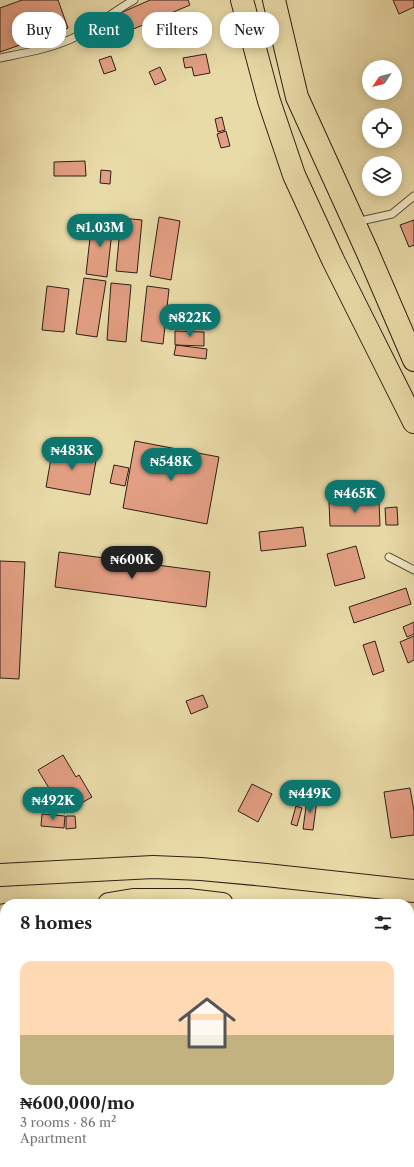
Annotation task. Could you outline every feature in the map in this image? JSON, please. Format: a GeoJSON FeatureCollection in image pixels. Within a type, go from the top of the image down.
{"type":"FeatureCollection","features":[{"type":"Feature","properties":{"kind":"main road"},"geometry":{"type":"LineString","coordinates":[[242,0],[269,102],[294,175],[332,260],[414,422]]}},
{"type":"Feature","properties":{"kind":"main road"},"geometry":{"type":"LineString","coordinates":[[274,0],[297,97],[414,360]]}},
{"type":"Feature","properties":{"kind":"main road"},"geometry":{"type":"LineString","coordinates":[[0,875],[160,868],[201,869],[414,891]]}},
{"type":"Feature","properties":{"kind":"lane"},"geometry":{"type":"LineString","coordinates":[[0,58],[49,47],[72,39],[94,27],[134,0]]}},
{"type":"Feature","properties":{"kind":"lane"},"geometry":{"type":"LineString","coordinates":[[354,223],[392,214],[414,196]]}},
{"type":"Feature","properties":{"kind":"lane"},"geometry":{"type":"LineString","coordinates":[[389,557],[414,570]]}},
{"type":"Feature","properties":{"kind":"building"},"geometry":{"type":"Polygon","coordinates":[[[22,0],[58,0],[62,12],[12,12],[12,48],[0,52],[0,8],[22,0]]]}},
{"type":"Feature","properties":{"kind":"building"},"geometry":{"type":"Polygon","coordinates":[[[150,0],[188,0],[190,5],[174,12],[142,12],[142,25],[134,29],[134,12],[123,12],[150,0]]]}},
{"type":"Feature","properties":{"kind":"building"},"geometry":{"type":"Polygon","coordinates":[[[393,0],[414,0],[414,7],[399,14],[393,0]]]}},
{"type":"Feature","properties":{"kind":"building"},"geometry":{"type":"Polygon","coordinates":[[[206,54],[210,73],[194,76],[192,67],[185,68],[183,58],[206,54]]]}},
{"type":"Feature","properties":{"kind":"building"},"geometry":{"type":"Polygon","coordinates":[[[111,56],[116,70],[104,74],[99,60],[111,56]]]}},
{"type":"Feature","properties":{"kind":"building"},"geometry":{"type":"Polygon","coordinates":[[[160,67],[166,80],[155,85],[149,72],[160,67]]]}},
{"type":"Feature","properties":{"kind":"building"},"geometry":{"type":"Polygon","coordinates":[[[222,117],[225,130],[218,132],[215,119],[222,117]]]}},
{"type":"Feature","properties":{"kind":"building"},"geometry":{"type":"Polygon","coordinates":[[[226,131],[230,146],[221,148],[217,134],[226,131]]]}},
{"type":"Feature","properties":{"kind":"building"},"geometry":{"type":"Polygon","coordinates":[[[85,161],[86,176],[54,176],[54,162],[85,161]]]}},
{"type":"Feature","properties":{"kind":"building"},"geometry":{"type":"Polygon","coordinates":[[[101,170],[111,171],[110,184],[100,183],[101,170]]]}},
{"type":"Feature","properties":{"kind":"building"},"geometry":{"type":"Polygon","coordinates":[[[159,217],[180,221],[171,280],[150,276],[159,217]]]}},
{"type":"Feature","properties":{"kind":"building"},"geometry":{"type":"Polygon","coordinates":[[[121,218],[142,220],[137,273],[116,271],[121,218]]]}},
{"type":"Feature","properties":{"kind":"building"},"geometry":{"type":"Polygon","coordinates":[[[92,220],[113,222],[107,277],[86,274],[92,220]]]}},
{"type":"Feature","properties":{"kind":"building"},"geometry":{"type":"Polygon","coordinates":[[[414,220],[414,245],[409,247],[400,225],[414,220]]]}},
{"type":"Feature","properties":{"kind":"building"},"geometry":{"type":"Polygon","coordinates":[[[84,278],[106,281],[97,337],[76,334],[84,278]]]}},
{"type":"Feature","properties":{"kind":"building"},"geometry":{"type":"Polygon","coordinates":[[[111,283],[131,285],[126,342],[107,340],[111,283]]]}},
{"type":"Feature","properties":{"kind":"building"},"geometry":{"type":"Polygon","coordinates":[[[47,286],[69,289],[64,332],[42,330],[47,286]]]}},
{"type":"Feature","properties":{"kind":"building"},"geometry":{"type":"Polygon","coordinates":[[[147,286],[169,289],[163,344],[141,341],[147,286]]]}},
{"type":"Feature","properties":{"kind":"building"},"geometry":{"type":"Polygon","coordinates":[[[175,311],[184,314],[182,326],[172,324],[175,311]]]}},
{"type":"Feature","properties":{"kind":"building"},"geometry":{"type":"Polygon","coordinates":[[[175,331],[204,332],[204,346],[175,345],[175,331]]]}},
{"type":"Feature","properties":{"kind":"building"},"geometry":{"type":"Polygon","coordinates":[[[176,345],[207,349],[206,359],[174,355],[176,345]]]}},
{"type":"Feature","properties":{"kind":"building"},"geometry":{"type":"Polygon","coordinates":[[[135,441],[219,457],[207,524],[123,508],[135,441]]]}},
{"type":"Feature","properties":{"kind":"building"},"geometry":{"type":"Polygon","coordinates":[[[53,447],[97,455],[90,495],[46,487],[53,447]]]}},
{"type":"Feature","properties":{"kind":"building"},"geometry":{"type":"Polygon","coordinates":[[[114,465],[129,468],[125,486],[110,483],[114,465]]]}},
{"type":"Feature","properties":{"kind":"building"},"geometry":{"type":"Polygon","coordinates":[[[379,501],[380,526],[330,526],[329,502],[379,501]]]}},
{"type":"Feature","properties":{"kind":"building"},"geometry":{"type":"Polygon","coordinates":[[[397,507],[398,525],[386,525],[385,508],[397,507]]]}},
{"type":"Feature","properties":{"kind":"building"},"geometry":{"type":"Polygon","coordinates":[[[303,527],[306,546],[261,551],[259,532],[303,527]]]}},
{"type":"Feature","properties":{"kind":"building"},"geometry":{"type":"Polygon","coordinates":[[[356,546],[365,578],[335,586],[327,554],[356,546]]]}},
{"type":"Feature","properties":{"kind":"building"},"geometry":{"type":"Polygon","coordinates":[[[59,552],[210,572],[206,607],[55,587],[59,552]]]}},
{"type":"Feature","properties":{"kind":"building"},"geometry":{"type":"Polygon","coordinates":[[[0,561],[25,562],[19,679],[0,678],[0,561]]]}},
{"type":"Feature","properties":{"kind":"building"},"geometry":{"type":"Polygon","coordinates":[[[406,588],[411,604],[354,623],[349,607],[406,588]]]}},
{"type":"Feature","properties":{"kind":"building"},"geometry":{"type":"Polygon","coordinates":[[[414,622],[414,634],[407,637],[403,627],[414,622]]]}},
{"type":"Feature","properties":{"kind":"building"},"geometry":{"type":"Polygon","coordinates":[[[414,636],[414,660],[408,663],[400,642],[414,636]]]}},
{"type":"Feature","properties":{"kind":"building"},"geometry":{"type":"Polygon","coordinates":[[[375,641],[384,671],[373,675],[363,645],[375,641]]]}},
{"type":"Feature","properties":{"kind":"building"},"geometry":{"type":"Polygon","coordinates":[[[203,695],[208,707],[191,714],[186,701],[203,695]]]}},
{"type":"Feature","properties":{"kind":"building"},"geometry":{"type":"Polygon","coordinates":[[[63,755],[76,777],[79,775],[92,797],[64,813],[38,770],[63,755]]]}},
{"type":"Feature","properties":{"kind":"building"},"geometry":{"type":"Polygon","coordinates":[[[252,784],[272,794],[258,822],[238,811],[252,784]]]}},
{"type":"Feature","properties":{"kind":"building"},"geometry":{"type":"Polygon","coordinates":[[[410,788],[414,811],[414,835],[391,838],[384,792],[410,788]]]}},
{"type":"Feature","properties":{"kind":"building"},"geometry":{"type":"Polygon","coordinates":[[[307,799],[317,800],[313,830],[303,829],[307,799]]]}},
{"type":"Feature","properties":{"kind":"building"},"geometry":{"type":"Polygon","coordinates":[[[296,806],[302,808],[297,826],[291,824],[296,806]]]}},
{"type":"Feature","properties":{"kind":"building"},"geometry":{"type":"Polygon","coordinates":[[[42,814],[65,816],[64,828],[41,826],[42,814]]]}},
{"type":"Feature","properties":{"kind":"building"},"geometry":{"type":"Polygon","coordinates":[[[66,816],[75,816],[76,828],[66,829],[66,816]]]}}]}
